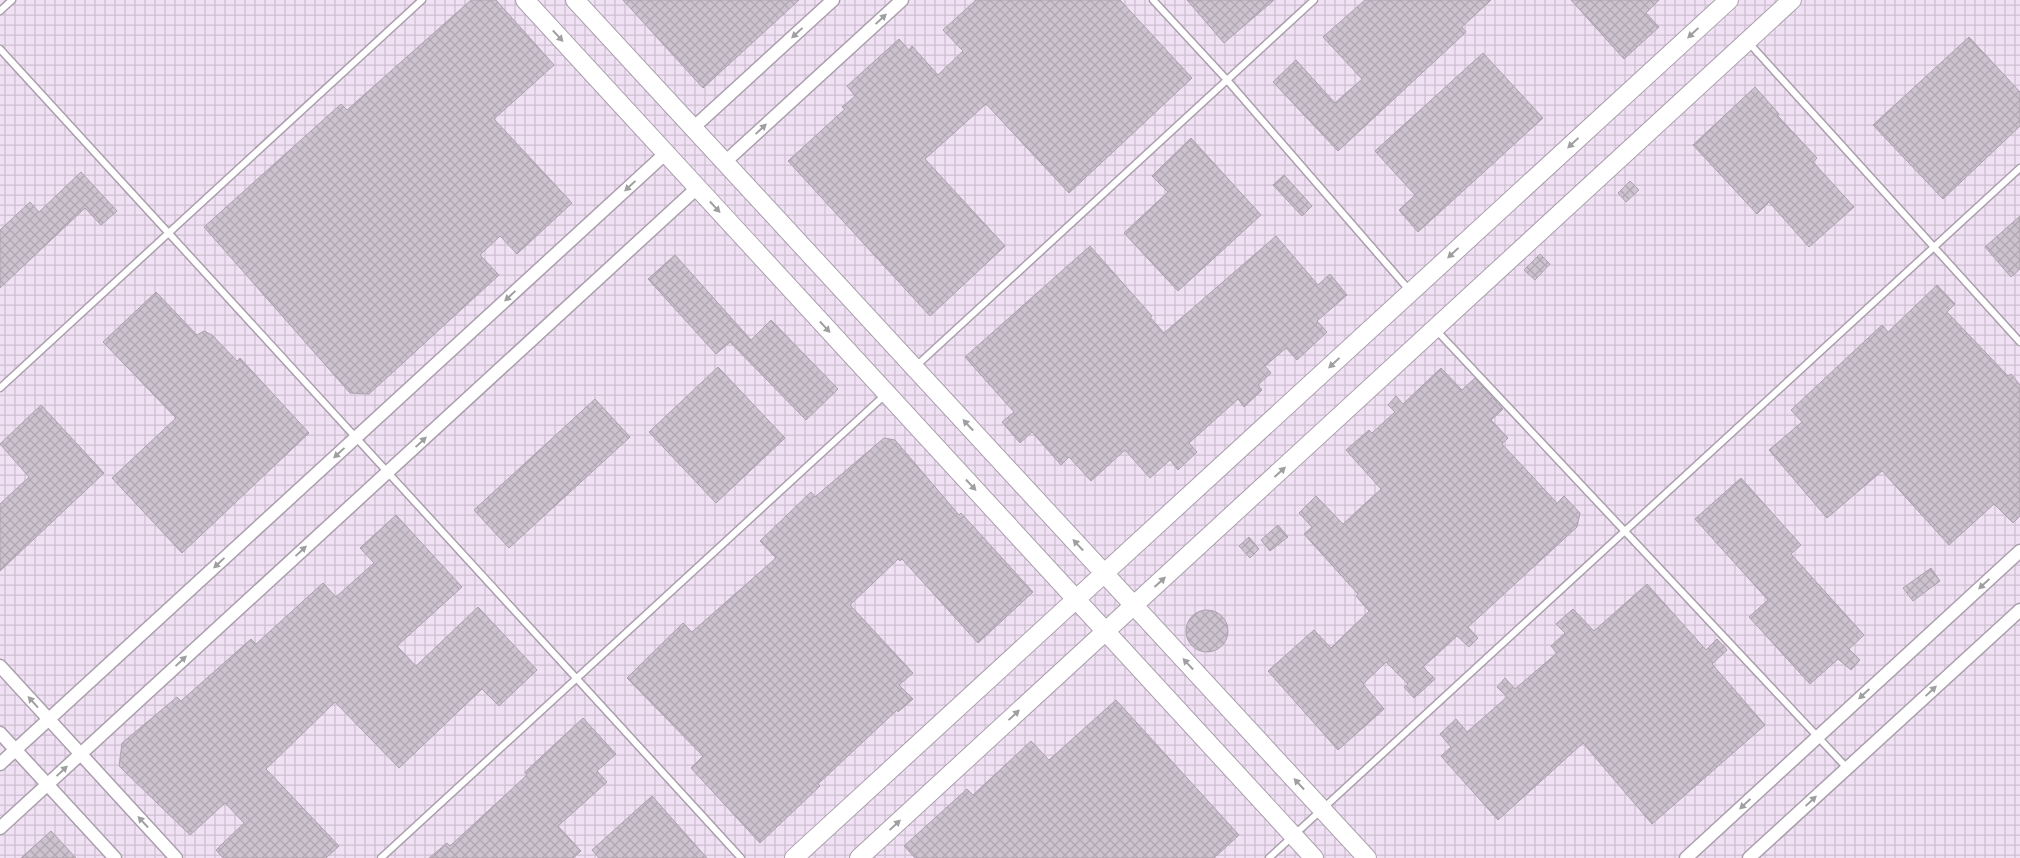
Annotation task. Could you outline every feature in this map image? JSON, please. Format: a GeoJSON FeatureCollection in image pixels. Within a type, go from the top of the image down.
{"type":"FeatureCollection","features":[{"type":"Feature","properties":{"kind":"street"},"geometry":{"type":"LineString","coordinates":[[525,0],[1314,858]]}},
{"type":"Feature","properties":{"kind":"street"},"geometry":{"type":"LineString","coordinates":[[575,0],[1367,858]]}},
{"type":"Feature","properties":{"kind":"street"},"geometry":{"type":"LineString","coordinates":[[694,128],[833,0]]}},
{"type":"Feature","properties":{"kind":"street"},"geometry":{"type":"LineString","coordinates":[[725,162],[902,0]]}},
{"type":"Feature","properties":{"kind":"street"},"geometry":{"type":"LineString","coordinates":[[859,858],[1792,0]]}},
{"type":"Feature","properties":{"kind":"street"},"geometry":{"type":"LineString","coordinates":[[794,858],[1726,1]]}},
{"type":"Feature","properties":{"kind":"street"},"geometry":{"type":"LineString","coordinates":[[0,764],[666,153]]}},
{"type":"Feature","properties":{"kind":"street"},"geometry":{"type":"LineString","coordinates":[[0,828],[698,188]]}},
{"type":"Feature","properties":{"kind":"street"},"geometry":{"type":"LineString","coordinates":[[1686,858],[2020,551]]}},
{"type":"Feature","properties":{"kind":"street"},"geometry":{"type":"LineString","coordinates":[[1749,858],[2020,610]]}},
{"type":"Feature","properties":{"kind":"street"},"geometry":{"type":"LineString","coordinates":[[0,666],[176,858]]}},
{"type":"Feature","properties":{"kind":"street"},"geometry":{"type":"LineString","coordinates":[[0,733],[115,858]]}},
{"type":"Feature","properties":{"kind":"lane"},"geometry":{"type":"LineString","coordinates":[[0,11],[12,0]]}},
{"type":"Feature","properties":{"kind":"lane"},"geometry":{"type":"LineString","coordinates":[[0,388],[422,0]]}},
{"type":"Feature","properties":{"kind":"lane"},"geometry":{"type":"LineString","coordinates":[[1153,0],[1227,80],[1411,292]]}},
{"type":"Feature","properties":{"kind":"lane"},"geometry":{"type":"LineString","coordinates":[[914,368],[1314,0]]}},
{"type":"Feature","properties":{"kind":"lane"},"geometry":{"type":"LineString","coordinates":[[1747,41],[2020,342]]}},
{"type":"Feature","properties":{"kind":"lane"},"geometry":{"type":"LineString","coordinates":[[0,49],[741,858]]}},
{"type":"Feature","properties":{"kind":"lane"},"geometry":{"type":"LineString","coordinates":[[1269,858],[2020,168]]}},
{"type":"Feature","properties":{"kind":"lane"},"geometry":{"type":"LineString","coordinates":[[1435,330],[1847,768]]}},
{"type":"Feature","properties":{"kind":"lane"},"geometry":{"type":"LineString","coordinates":[[381,858],[886,393]]}},
{"type":"Feature","properties":{"kind":"shaded area"},"geometry":{"type":"Polygon","coordinates":[[[0,0],[2020,0],[2020,858],[0,858],[0,0]]]}},
{"type":"Feature","properties":{"kind":"building"},"geometry":{"type":"Polygon","coordinates":[[[471,0],[496,0],[554,65],[494,119],[572,203],[517,254],[500,236],[480,255],[499,275],[369,394],[350,393],[204,227],[341,104],[347,110],[471,0]]]}},
{"type":"Feature","properties":{"kind":"building"},"geometry":{"type":"Polygon","coordinates":[[[623,0],[799,0],[703,88],[623,0]]]}},
{"type":"Feature","properties":{"kind":"building"},"geometry":{"type":"Polygon","coordinates":[[[976,0],[1120,0],[1192,78],[1069,193],[986,104],[925,159],[1005,246],[930,316],[788,161],[845,109],[842,107],[855,96],[847,86],[899,39],[909,50],[912,46],[938,75],[963,51],[943,30],[976,0]]]}},
{"type":"Feature","properties":{"kind":"building"},"geometry":{"type":"Polygon","coordinates":[[[1187,0],[1274,0],[1224,43],[1187,0]]]}},
{"type":"Feature","properties":{"kind":"building"},"geometry":{"type":"Polygon","coordinates":[[[1365,0],[1491,0],[1462,27],[1466,32],[1338,151],[1273,82],[1296,60],[1335,103],[1362,79],[1323,37],[1365,0]]]}},
{"type":"Feature","properties":{"kind":"building"},"geometry":{"type":"Polygon","coordinates":[[[1571,0],[1659,0],[1646,13],[1659,27],[1624,59],[1571,0]]]}},
{"type":"Feature","properties":{"kind":"building"},"geometry":{"type":"Polygon","coordinates":[[[1969,37],[2020,92],[2020,126],[1943,199],[1873,125],[1969,37]]]}},
{"type":"Feature","properties":{"kind":"building"},"geometry":{"type":"Polygon","coordinates":[[[1483,53],[1543,118],[1418,232],[1399,210],[1415,195],[1375,151],[1483,53]]]}},
{"type":"Feature","properties":{"kind":"building"},"geometry":{"type":"Polygon","coordinates":[[[1755,87],[1779,114],[1777,115],[1817,158],[1813,162],[1854,207],[1809,247],[1769,202],[1757,214],[1693,145],[1755,87]]]}},
{"type":"Feature","properties":{"kind":"building"},"geometry":{"type":"Polygon","coordinates":[[[1191,138],[1261,215],[1178,291],[1124,233],[1168,192],[1152,176],[1191,138]]]}},
{"type":"Feature","properties":{"kind":"building"},"geometry":{"type":"Polygon","coordinates":[[[81,172],[117,211],[101,225],[85,208],[0,288],[0,230],[30,202],[39,212],[81,172]]]}},
{"type":"Feature","properties":{"kind":"building"},"geometry":{"type":"Polygon","coordinates":[[[1284,175],[1312,206],[1302,216],[1273,185],[1284,175]]]}},
{"type":"Feature","properties":{"kind":"building"},"geometry":{"type":"Polygon","coordinates":[[[1630,181],[1639,190],[1626,202],[1618,193],[1630,181]]]}},
{"type":"Feature","properties":{"kind":"building"},"geometry":{"type":"Polygon","coordinates":[[[2020,216],[2020,269],[2011,277],[1985,247],[2020,216]]]}},
{"type":"Feature","properties":{"kind":"building"},"geometry":{"type":"Polygon","coordinates":[[[1276,236],[1318,285],[1330,274],[1347,295],[1317,321],[1327,332],[1297,360],[1286,348],[1265,366],[1271,373],[1258,385],[1262,390],[1244,407],[1238,399],[1189,443],[1197,452],[1178,470],[1170,460],[1150,478],[1125,450],[1091,481],[1069,457],[1061,465],[1032,432],[1020,443],[1002,422],[1014,412],[965,357],[1090,246],[1152,316],[1150,317],[1164,333],[1276,236]]]}},
{"type":"Feature","properties":{"kind":"building"},"geometry":{"type":"Polygon","coordinates":[[[1540,254],[1550,264],[1535,280],[1524,270],[1540,254]]]}},
{"type":"Feature","properties":{"kind":"building"},"geometry":{"type":"Polygon","coordinates":[[[675,255],[751,340],[771,320],[838,389],[806,420],[730,342],[716,354],[648,279],[675,255]]]}},
{"type":"Feature","properties":{"kind":"building"},"geometry":{"type":"Polygon","coordinates":[[[1937,285],[1955,304],[1947,312],[2008,376],[2011,374],[2020,385],[2020,516],[2013,523],[1994,504],[1949,545],[1882,471],[1827,518],[1769,450],[1802,422],[1791,410],[1882,325],[1888,332],[1937,285]]]}},
{"type":"Feature","properties":{"kind":"building"},"geometry":{"type":"Polygon","coordinates":[[[156,292],[197,335],[204,331],[212,335],[237,361],[240,358],[309,433],[182,553],[112,478],[176,418],[103,342],[156,292]]]}},
{"type":"Feature","properties":{"kind":"building"},"geometry":{"type":"Polygon","coordinates":[[[718,367],[785,438],[716,503],[649,432],[718,367]]]}},
{"type":"Feature","properties":{"kind":"building"},"geometry":{"type":"Polygon","coordinates":[[[1441,368],[1462,390],[1475,378],[1503,409],[1491,420],[1508,438],[1502,444],[1557,503],[1564,496],[1580,513],[1577,527],[1468,627],[1478,638],[1469,647],[1457,636],[1423,667],[1435,679],[1414,698],[1404,687],[1408,684],[1386,662],[1363,684],[1384,709],[1338,750],[1268,671],[1314,630],[1331,648],[1369,611],[1356,596],[1358,594],[1304,534],[1312,527],[1299,513],[1316,496],[1343,524],[1381,489],[1346,450],[1369,430],[1372,433],[1395,412],[1388,405],[1396,396],[1403,404],[1441,368]]]}},
{"type":"Feature","properties":{"kind":"building"},"geometry":{"type":"Polygon","coordinates":[[[595,399],[630,437],[509,548],[474,510],[595,399]]]}},
{"type":"Feature","properties":{"kind":"building"},"geometry":{"type":"Polygon","coordinates":[[[41,405],[104,473],[0,571],[0,504],[29,477],[0,444],[41,405]]]}},
{"type":"Feature","properties":{"kind":"building"},"geometry":{"type":"Polygon","coordinates":[[[884,438],[895,440],[959,515],[961,513],[1033,592],[978,643],[902,559],[900,561],[898,559],[850,605],[913,673],[899,685],[913,699],[898,712],[897,710],[818,784],[820,786],[760,843],[691,768],[703,756],[627,678],[683,623],[692,632],[776,558],[760,541],[811,492],[815,497],[884,438]]]}},
{"type":"Feature","properties":{"kind":"building"},"geometry":{"type":"Polygon","coordinates":[[[1741,478],[1801,545],[1791,554],[1864,635],[1849,649],[1860,660],[1851,670],[1838,659],[1810,684],[1749,617],[1768,600],[1695,519],[1741,478]]]}},
{"type":"Feature","properties":{"kind":"building"},"geometry":{"type":"Polygon","coordinates":[[[396,515],[462,587],[397,646],[416,666],[478,607],[537,670],[499,706],[482,689],[399,768],[335,702],[266,769],[339,846],[326,858],[223,858],[216,850],[244,823],[225,803],[190,835],[119,766],[122,743],[177,697],[181,701],[251,639],[256,644],[323,583],[336,597],[374,563],[360,548],[396,515]]]}},
{"type":"Feature","properties":{"kind":"building"},"geometry":{"type":"Polygon","coordinates":[[[1278,525],[1288,537],[1270,551],[1261,540],[1278,525]]]}},
{"type":"Feature","properties":{"kind":"building"},"geometry":{"type":"Polygon","coordinates":[[[1249,537],[1259,549],[1250,558],[1239,546],[1249,537]]]}},
{"type":"Feature","properties":{"kind":"building"},"geometry":{"type":"Polygon","coordinates":[[[1931,568],[1940,581],[1913,601],[1903,588],[1931,568]]]}},
{"type":"Feature","properties":{"kind":"building"},"geometry":{"type":"Polygon","coordinates":[[[1647,584],[1706,650],[1717,639],[1727,650],[1712,664],[1765,725],[1652,824],[1583,743],[1498,820],[1441,756],[1451,747],[1440,734],[1456,719],[1467,732],[1507,697],[1497,687],[1505,678],[1515,689],[1557,653],[1551,646],[1565,633],[1556,624],[1573,609],[1594,631],[1647,584]]]}},
{"type":"Feature","properties":{"kind":"building"},"geometry":{"type":"Polygon","coordinates":[[[1203,610],[1211,610],[1222,616],[1228,631],[1222,646],[1211,652],[1203,652],[1192,646],[1186,635],[1186,627],[1192,616],[1203,610]]]}},
{"type":"Feature","properties":{"kind":"building"},"geometry":{"type":"Polygon","coordinates":[[[1116,700],[1239,835],[1214,858],[915,858],[904,846],[967,789],[973,795],[1031,741],[1049,760],[1116,700]]]}},
{"type":"Feature","properties":{"kind":"building"},"geometry":{"type":"Polygon","coordinates":[[[583,718],[616,754],[597,771],[607,782],[558,826],[581,851],[573,858],[429,858],[447,843],[450,846],[527,775],[525,772],[583,718]]]}},
{"type":"Feature","properties":{"kind":"building"},"geometry":{"type":"Polygon","coordinates":[[[652,796],[707,858],[599,858],[592,850],[652,796]]]}},
{"type":"Feature","properties":{"kind":"building"},"geometry":{"type":"Polygon","coordinates":[[[51,831],[76,858],[21,858],[51,831]]]}}]}
